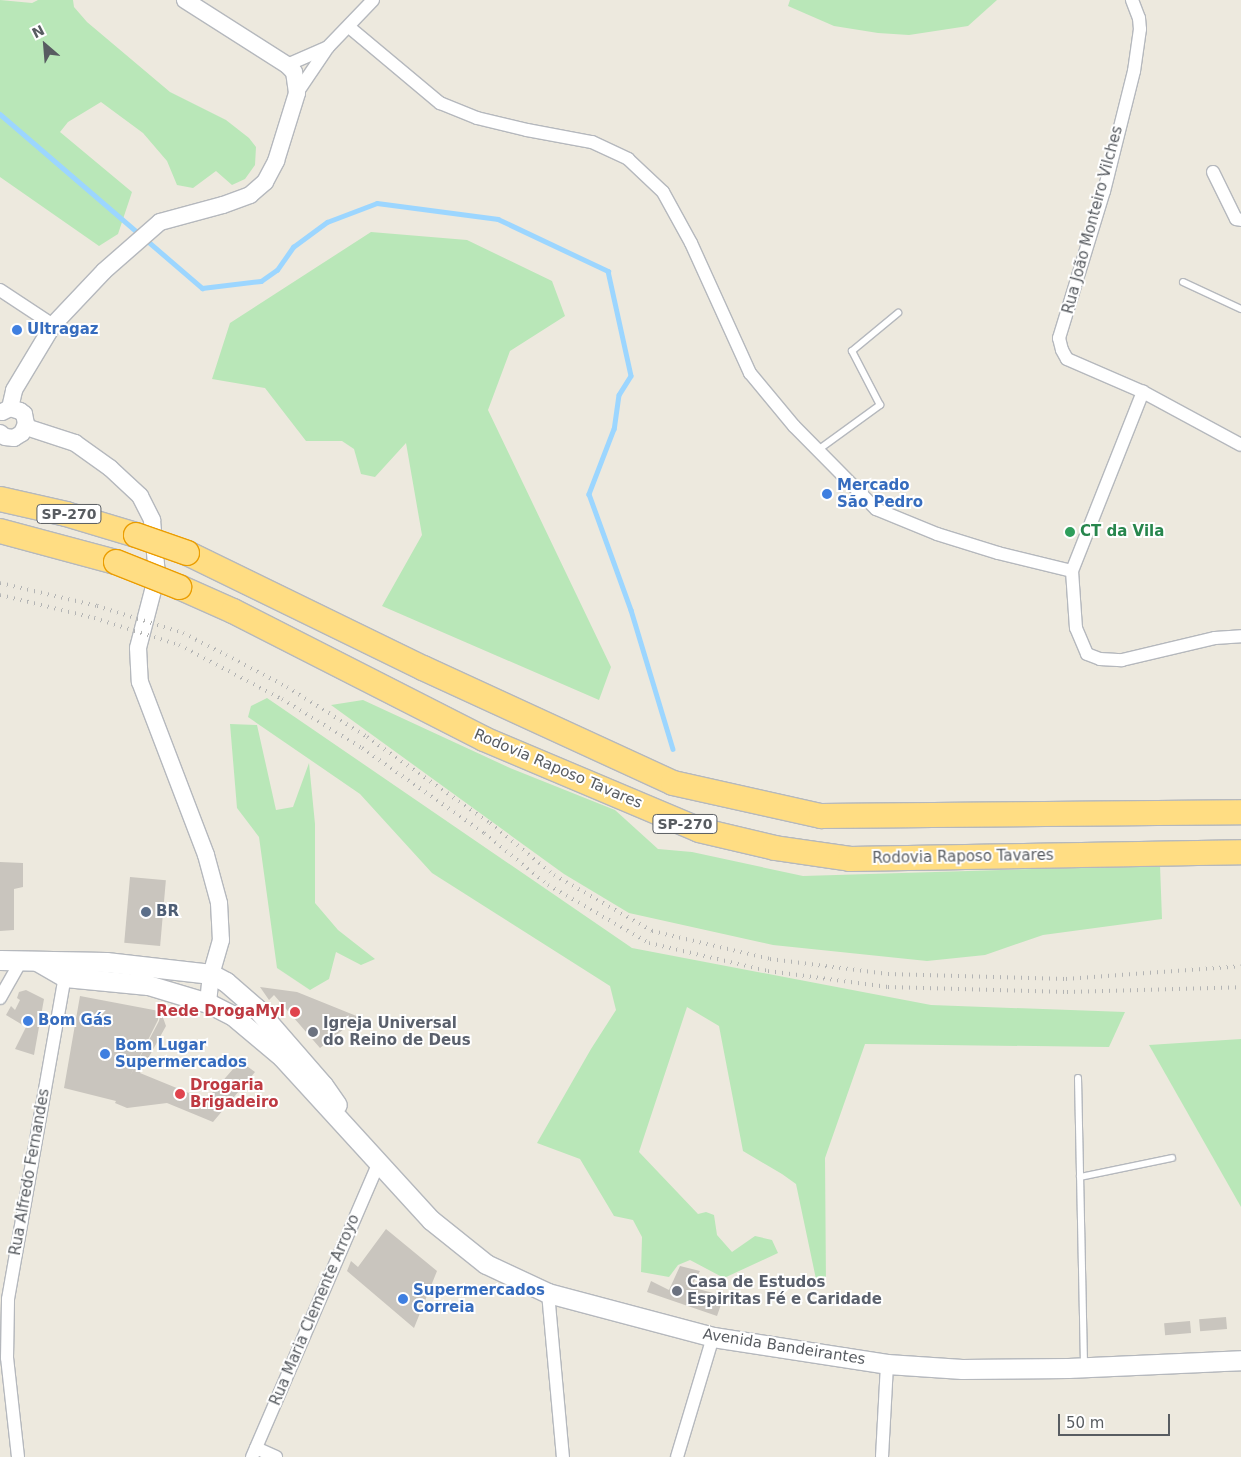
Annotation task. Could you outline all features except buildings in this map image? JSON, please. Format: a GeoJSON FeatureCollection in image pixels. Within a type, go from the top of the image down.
{"type":"FeatureCollection","features":[{"type":"Feature","properties":{"kind":"highway","name":"SP-270"},"geometry":{"type":"LineString","coordinates":[[0,499],[66,514],[187,553],[424,668],[673,783],[821,816],[1241,812]]}},
{"type":"Feature","properties":{"kind":"highway","name":"Rodovia Raposo Tavares"},"geometry":{"type":"LineString","coordinates":[[0,531],[116,562],[178,587],[233,611],[484,739],[708,832],[775,848],[850,858],[1241,852]]}},
{"type":"Feature","properties":{"kind":"main road","name":"Avenida Bandeirantes"},"geometry":{"type":"LineString","coordinates":[[0,960],[106,962],[211,974],[226,982],[256,1008],[315,1074],[378,1164]]}},
{"type":"Feature","properties":{"kind":"main road","name":"Avenida Bandeirantes"},"geometry":{"type":"LineString","coordinates":[[29,961],[65,977],[148,985],[208,1003],[232,1015],[282,1057],[431,1220],[486,1264],[548,1292],[713,1337],[887,1364],[962,1368],[1084,1367],[1241,1360]]}},
{"type":"Feature","properties":{"kind":"street"},"geometry":{"type":"LineString","coordinates":[[185,0],[287,65],[294,72],[297,94]]}},
{"type":"Feature","properties":{"kind":"street"},"geometry":{"type":"LineString","coordinates":[[5,411],[14,390],[54,325],[130,247],[152,228],[170,218],[236,201],[257,190],[265,182],[276,161],[297,94],[328,47],[373,0]]}},
{"type":"Feature","properties":{"kind":"street","name":"Rua João Monteiro Vilches"},"geometry":{"type":"LineString","coordinates":[[1132,0],[1139,18],[1140,29],[1134,71],[1104,190],[1059,338],[1067,359],[1143,392],[1241,445]]}},
{"type":"Feature","properties":{"kind":"street"},"geometry":{"type":"LineString","coordinates":[[349,27],[440,103],[486,120],[592,142],[628,159],[663,192],[691,243],[750,373],[794,426],[876,509],[937,534],[998,553],[1072,571]]}},
{"type":"Feature","properties":{"kind":"street"},"geometry":{"type":"LineString","coordinates":[[287,65],[328,47]]}},
{"type":"Feature","properties":{"kind":"street"},"geometry":{"type":"LineString","coordinates":[[1213,172],[1236,219],[1241,220]]}},
{"type":"Feature","properties":{"kind":"street"},"geometry":{"type":"LineString","coordinates":[[0,290],[54,325]]}},
{"type":"Feature","properties":{"kind":"street"},"geometry":{"type":"LineString","coordinates":[[1143,392],[1072,571],[1076,628],[1080,640],[1087,654],[1100,659],[1122,660],[1215,638],[1241,636]]}},
{"type":"Feature","properties":{"kind":"street"},"geometry":{"type":"LineString","coordinates":[[0,434],[14,438],[22,433],[26,427],[24,414],[15,408],[5,411]]}},
{"type":"Feature","properties":{"kind":"street"},"geometry":{"type":"LineString","coordinates":[[26,427],[74,443],[110,468],[140,496],[152,520],[157,575],[138,648],[140,682],[149,711],[191,816],[219,903],[221,940],[211,974],[208,1003]]}},
{"type":"Feature","properties":{"kind":"street"},"geometry":{"type":"LineString","coordinates":[[0,998],[29,961]]}},
{"type":"Feature","properties":{"kind":"street","name":"Rua Alfredo Fernandes"},"geometry":{"type":"LineString","coordinates":[[18,1457],[8,1358],[8,1299],[65,977]]}},
{"type":"Feature","properties":{"kind":"street","name":"Rua Maria Clemente Arroyo"},"geometry":{"type":"LineString","coordinates":[[254,1453],[378,1164]]}},
{"type":"Feature","properties":{"kind":"street"},"geometry":{"type":"LineString","coordinates":[[548,1292],[563,1457]]}},
{"type":"Feature","properties":{"kind":"street"},"geometry":{"type":"LineString","coordinates":[[678,1457],[713,1337]]}},
{"type":"Feature","properties":{"kind":"street"},"geometry":{"type":"LineString","coordinates":[[882,1457],[887,1364]]}},
{"type":"Feature","properties":{"kind":"street"},"geometry":{"type":"LineString","coordinates":[[254,1453],[276,1457]]}},
{"type":"Feature","properties":{"kind":"lane"},"geometry":{"type":"LineString","coordinates":[[1183,282],[1241,309]]}},
{"type":"Feature","properties":{"kind":"lane"},"geometry":{"type":"LineString","coordinates":[[818,450],[880,405],[852,351],[898,313]]}},
{"type":"Feature","properties":{"kind":"lane"},"geometry":{"type":"LineString","coordinates":[[1078,1078],[1084,1367]]}},
{"type":"Feature","properties":{"kind":"lane"},"geometry":{"type":"LineString","coordinates":[[1080,1177],[1172,1158]]}},
{"type":"Feature","properties":{"kind":"green space"},"geometry":{"type":"Polygon","coordinates":[[[0,0],[32,3],[38,0],[73,0],[74,7],[87,22],[170,92],[226,120],[249,138],[256,147],[255,165],[245,179],[232,185],[216,171],[193,188],[177,185],[167,161],[143,133],[101,102],[68,122],[60,132],[132,192],[118,234],[99,246],[0,177],[0,0]]]}},
{"type":"Feature","properties":{"kind":"green space"},"geometry":{"type":"Polygon","coordinates":[[[790,0],[997,0],[968,26],[909,35],[878,33],[834,26],[788,6],[790,0]]]}},
{"type":"Feature","properties":{"kind":"green space"},"geometry":{"type":"Polygon","coordinates":[[[371,232],[467,240],[552,281],[565,316],[510,351],[488,410],[611,667],[599,700],[382,606],[422,535],[406,443],[375,477],[361,474],[354,449],[342,441],[306,441],[265,388],[212,379],[230,323],[371,232]]]}},
{"type":"Feature","properties":{"kind":"green space"},"geometry":{"type":"Polygon","coordinates":[[[267,698],[632,948],[931,1005],[1125,1012],[1109,1047],[865,1044],[825,1158],[826,1284],[816,1279],[796,1184],[743,1151],[719,1026],[687,1007],[639,1152],[698,1214],[706,1212],[714,1215],[717,1235],[732,1252],[755,1236],[772,1240],[778,1253],[724,1278],[690,1260],[678,1265],[669,1277],[641,1272],[642,1237],[633,1220],[614,1216],[580,1159],[537,1143],[591,1049],[616,1010],[610,986],[432,873],[360,794],[248,717],[251,706],[267,698]]]}},
{"type":"Feature","properties":{"kind":"green space"},"geometry":{"type":"Polygon","coordinates":[[[363,700],[510,768],[615,810],[658,849],[692,852],[803,876],[1160,865],[1162,919],[1043,935],[985,955],[927,961],[773,945],[629,913],[564,874],[331,705],[363,700]]]}},
{"type":"Feature","properties":{"kind":"green space"},"geometry":{"type":"Polygon","coordinates":[[[230,724],[257,725],[276,810],[293,807],[309,763],[315,824],[315,903],[338,930],[375,959],[361,965],[336,952],[329,979],[310,990],[277,968],[259,837],[237,808],[230,724]]]}},
{"type":"Feature","properties":{"kind":"green space"},"geometry":{"type":"Polygon","coordinates":[[[1241,1039],[1241,1207],[1149,1045],[1241,1039]]]}},
{"type":"Feature","properties":{"kind":"waterway"},"geometry":{"type":"LineString","coordinates":[[0,114],[202,288],[261,281],[277,270],[293,247],[327,222],[377,203],[498,219],[608,271],[631,376],[619,395],[614,429],[589,494],[631,610],[673,749]]}},
{"type":"Feature","properties":{"kind":"railway"},"geometry":{"type":"LineString","coordinates":[[0,583],[97,606],[183,633],[287,687],[367,737],[490,823],[554,875],[652,931],[770,959],[888,974],[1066,979],[1241,966]]}},
{"type":"Feature","properties":{"kind":"railway"},"geometry":{"type":"LineString","coordinates":[[0,595],[94,618],[179,645],[282,699],[362,748],[484,833],[548,885],[649,943],[768,971],[888,987],[1067,992],[1241,987]]}},
{"type":"Feature","properties":{"kind":"place","name":"Ultragaz"},"geometry":{"type":"Point","coordinates":[17,330]}},
{"type":"Feature","properties":{"kind":"place","name":"Mercado São Pedro"},"geometry":{"type":"Point","coordinates":[827,494]}},
{"type":"Feature","properties":{"kind":"place","name":"CT da Vila"},"geometry":{"type":"Point","coordinates":[1070,532]}},
{"type":"Feature","properties":{"kind":"place","name":"BR"},"geometry":{"type":"Point","coordinates":[146,912]}},
{"type":"Feature","properties":{"kind":"place","name":"Rede DrogaMyl"},"geometry":{"type":"Point","coordinates":[295,1012]}},
{"type":"Feature","properties":{"kind":"place","name":"Bom Gás"},"geometry":{"type":"Point","coordinates":[28,1021]}},
{"type":"Feature","properties":{"kind":"place","name":"Igreja Universal do Reino de Deus"},"geometry":{"type":"Point","coordinates":[313,1032]}},
{"type":"Feature","properties":{"kind":"place","name":"Bom Lugar Supermercados"},"geometry":{"type":"Point","coordinates":[105,1054]}},
{"type":"Feature","properties":{"kind":"place","name":"Drogaria Brigadeiro"},"geometry":{"type":"Point","coordinates":[180,1094]}},
{"type":"Feature","properties":{"kind":"place","name":"Casa de Estudos Espiritas Fé e Caridade"},"geometry":{"type":"Point","coordinates":[677,1291]}},
{"type":"Feature","properties":{"kind":"place","name":"Supermercados Correia"},"geometry":{"type":"Point","coordinates":[403,1299]}}]}
